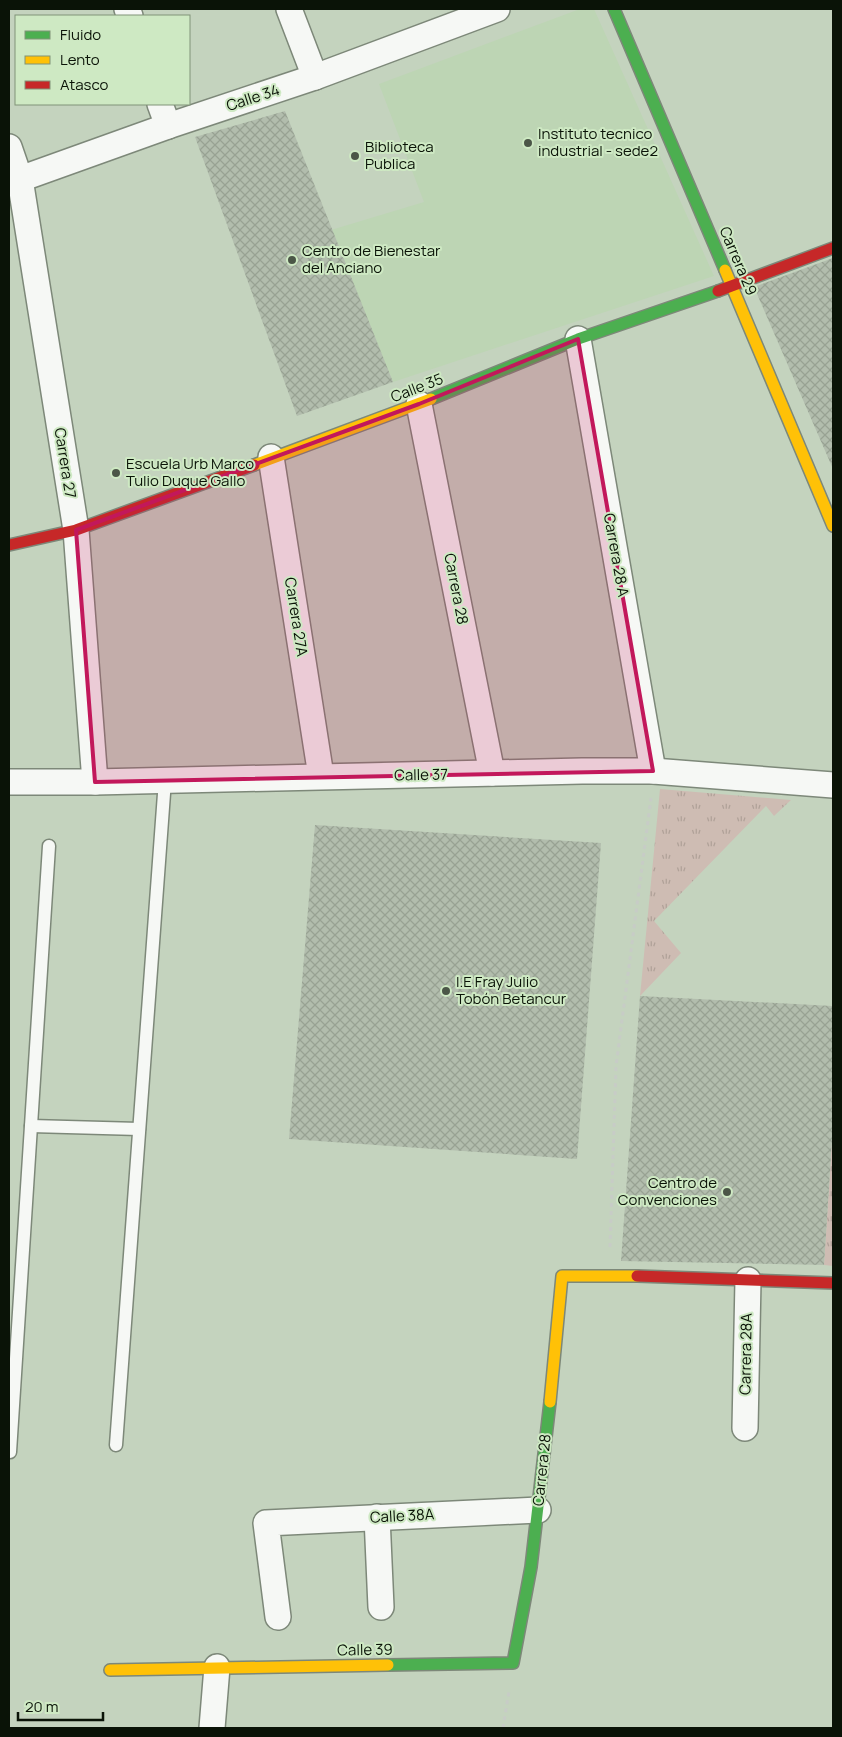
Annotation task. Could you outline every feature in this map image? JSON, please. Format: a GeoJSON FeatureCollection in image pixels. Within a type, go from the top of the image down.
{"type":"FeatureCollection","features":[{"type":"Feature","properties":{"kind":"street"},"geometry":{"type":"LineString","coordinates":[[289,9],[315,77]]}},
{"type":"Feature","properties":{"kind":"street","name":"Calle 34"},"geometry":{"type":"LineString","coordinates":[[15,181],[164,115],[315,77],[497,9]]}},
{"type":"Feature","properties":{"kind":"street","name":"Carrera 29"},"geometry":{"type":"LineString","coordinates":[[614,9],[833,526]]}},
{"type":"Feature","properties":{"kind":"street","name":"Carrera 27"},"geometry":{"type":"LineString","coordinates":[[9,147],[76,530],[95,782]]}},
{"type":"Feature","properties":{"kind":"street","name":"Calle 35"},"geometry":{"type":"LineString","coordinates":[[9,545],[76,530],[419,404],[578,339],[732,286],[833,248]]}},
{"type":"Feature","properties":{"kind":"street","name":"Carrera 28 A"},"geometry":{"type":"LineString","coordinates":[[578,339],[653,771]]}},
{"type":"Feature","properties":{"kind":"street","name":"Carrera 28"},"geometry":{"type":"LineString","coordinates":[[419,404],[492,774]]}},
{"type":"Feature","properties":{"kind":"street","name":"Carrera 27A"},"geometry":{"type":"LineString","coordinates":[[271,457],[321,776]]}},
{"type":"Feature","properties":{"kind":"street","name":"Calle 37"},"geometry":{"type":"LineString","coordinates":[[9,782],[653,771],[833,785]]}},
{"type":"Feature","properties":{"kind":"street"},"geometry":{"type":"LineString","coordinates":[[610,1275],[833,1283]]}},
{"type":"Feature","properties":{"kind":"street","name":"Carrera 28"},"geometry":{"type":"LineString","coordinates":[[513,1663],[520,1631],[538,1510],[562,1276],[610,1275]]}},
{"type":"Feature","properties":{"kind":"street","name":"Carrera 28A"},"geometry":{"type":"LineString","coordinates":[[745,1428],[748,1280]]}},
{"type":"Feature","properties":{"kind":"street","name":"Calle 38A"},"geometry":{"type":"LineString","coordinates":[[278,1617],[266,1523],[538,1510]]}},
{"type":"Feature","properties":{"kind":"street"},"geometry":{"type":"LineString","coordinates":[[377,1517],[381,1607]]}},
{"type":"Feature","properties":{"kind":"street","name":"Calle 39"},"geometry":{"type":"LineString","coordinates":[[110,1670],[513,1663]]}},
{"type":"Feature","properties":{"kind":"street"},"geometry":{"type":"LineString","coordinates":[[212,1728],[218,1668]]}},
{"type":"Feature","properties":{"kind":"lane"},"geometry":{"type":"LineString","coordinates":[[116,1445],[164,780]]}},
{"type":"Feature","properties":{"kind":"lane"},"geometry":{"type":"LineString","coordinates":[[10,1452],[49,846]]}},
{"type":"Feature","properties":{"kind":"lane"},"geometry":{"type":"LineString","coordinates":[[31,1126],[139,1129]]}},
{"type":"Feature","properties":{"kind":"path"},"geometry":{"type":"LineString","coordinates":[[610,1275],[616,1066],[648,831],[653,771]]}},
{"type":"Feature","properties":{"kind":"path"},"geometry":{"type":"LineString","coordinates":[[503,1728],[513,1663]]}},
{"type":"Feature","properties":{"kind":"highlighted area"},"geometry":{"type":"Polygon","coordinates":[[[578,339],[653,771],[95,782],[76,530],[419,404],[578,339]]]}},
{"type":"Feature","properties":{"kind":"shaded area","name":"Instituto tecnico industrial - sede2"},"geometry":{"type":"Polygon","coordinates":[[[580,9],[594,9],[714,276],[393,382],[331,230],[424,202],[379,84],[580,9]]]}},
{"type":"Feature","properties":{"kind":"green space"},"geometry":{"type":"Polygon","coordinates":[[[660,789],[791,800],[774,816],[766,806],[654,921],[681,953],[640,996],[660,789]]]}},
{"type":"Feature","properties":{"kind":"green space"},"geometry":{"type":"Polygon","coordinates":[[[833,1124],[833,1266],[824,1265],[833,1124]]]}},
{"type":"Feature","properties":{"kind":"building","name":"Centro de Bienestar del Anciano"},"geometry":{"type":"Polygon","coordinates":[[[285,111],[393,382],[297,416],[195,137],[285,111]]]}},
{"type":"Feature","properties":{"kind":"building"},"geometry":{"type":"Polygon","coordinates":[[[833,258],[833,469],[754,287],[833,258]]]}},
{"type":"Feature","properties":{"kind":"building","name":"I.E Fray Julio Tobón Betancur"},"geometry":{"type":"Polygon","coordinates":[[[315,825],[601,843],[577,1159],[289,1139],[315,825]]]}},
{"type":"Feature","properties":{"kind":"building","name":"Centro de Convenciones"},"geometry":{"type":"Polygon","coordinates":[[[640,996],[833,1006],[833,1124],[824,1265],[621,1261],[640,996]]]}},
{"type":"Feature","properties":{"kind":"traffic: fast"},"geometry":{"type":"LineString","coordinates":[[614,9],[725,270]]}},
{"type":"Feature","properties":{"kind":"traffic: fast"},"geometry":{"type":"LineString","coordinates":[[431,399],[578,339],[718,291]]}},
{"type":"Feature","properties":{"kind":"traffic: fast"},"geometry":{"type":"LineString","coordinates":[[388,1665],[513,1663],[531,1567],[550,1402]]}},
{"type":"Feature","properties":{"kind":"traffic: slow"},"geometry":{"type":"LineString","coordinates":[[725,270],[833,526]]}},
{"type":"Feature","properties":{"kind":"traffic: slow"},"geometry":{"type":"LineString","coordinates":[[254,465],[431,399]]}},
{"type":"Feature","properties":{"kind":"traffic: slow"},"geometry":{"type":"LineString","coordinates":[[550,1402],[562,1276],[637,1276]]}},
{"type":"Feature","properties":{"kind":"traffic: slow"},"geometry":{"type":"LineString","coordinates":[[110,1670],[388,1665]]}},
{"type":"Feature","properties":{"kind":"traffic: jam"},"geometry":{"type":"LineString","coordinates":[[718,291],[833,248]]}},
{"type":"Feature","properties":{"kind":"traffic: jam"},"geometry":{"type":"LineString","coordinates":[[9,545],[76,530],[254,465]]}},
{"type":"Feature","properties":{"kind":"traffic: jam"},"geometry":{"type":"LineString","coordinates":[[637,1276],[833,1283]]}},
{"type":"Feature","properties":{"kind":"place","name":"Instituto tecnico industrial - sede2"},"geometry":{"type":"Point","coordinates":[528,143]}},
{"type":"Feature","properties":{"kind":"place","name":"Biblioteca Publica"},"geometry":{"type":"Point","coordinates":[355,156]}},
{"type":"Feature","properties":{"kind":"place","name":"Centro de Bienestar del Anciano"},"geometry":{"type":"Point","coordinates":[292,260]}},
{"type":"Feature","properties":{"kind":"place","name":"Escuela Urb Marco Tulio Duque Gallo"},"geometry":{"type":"Point","coordinates":[116,473]}},
{"type":"Feature","properties":{"kind":"place","name":"I.E Fray Julio Tobón Betancur"},"geometry":{"type":"Point","coordinates":[446,991]}},
{"type":"Feature","properties":{"kind":"place","name":"Centro de Convenciones"},"geometry":{"type":"Point","coordinates":[727,1192]}}]}
